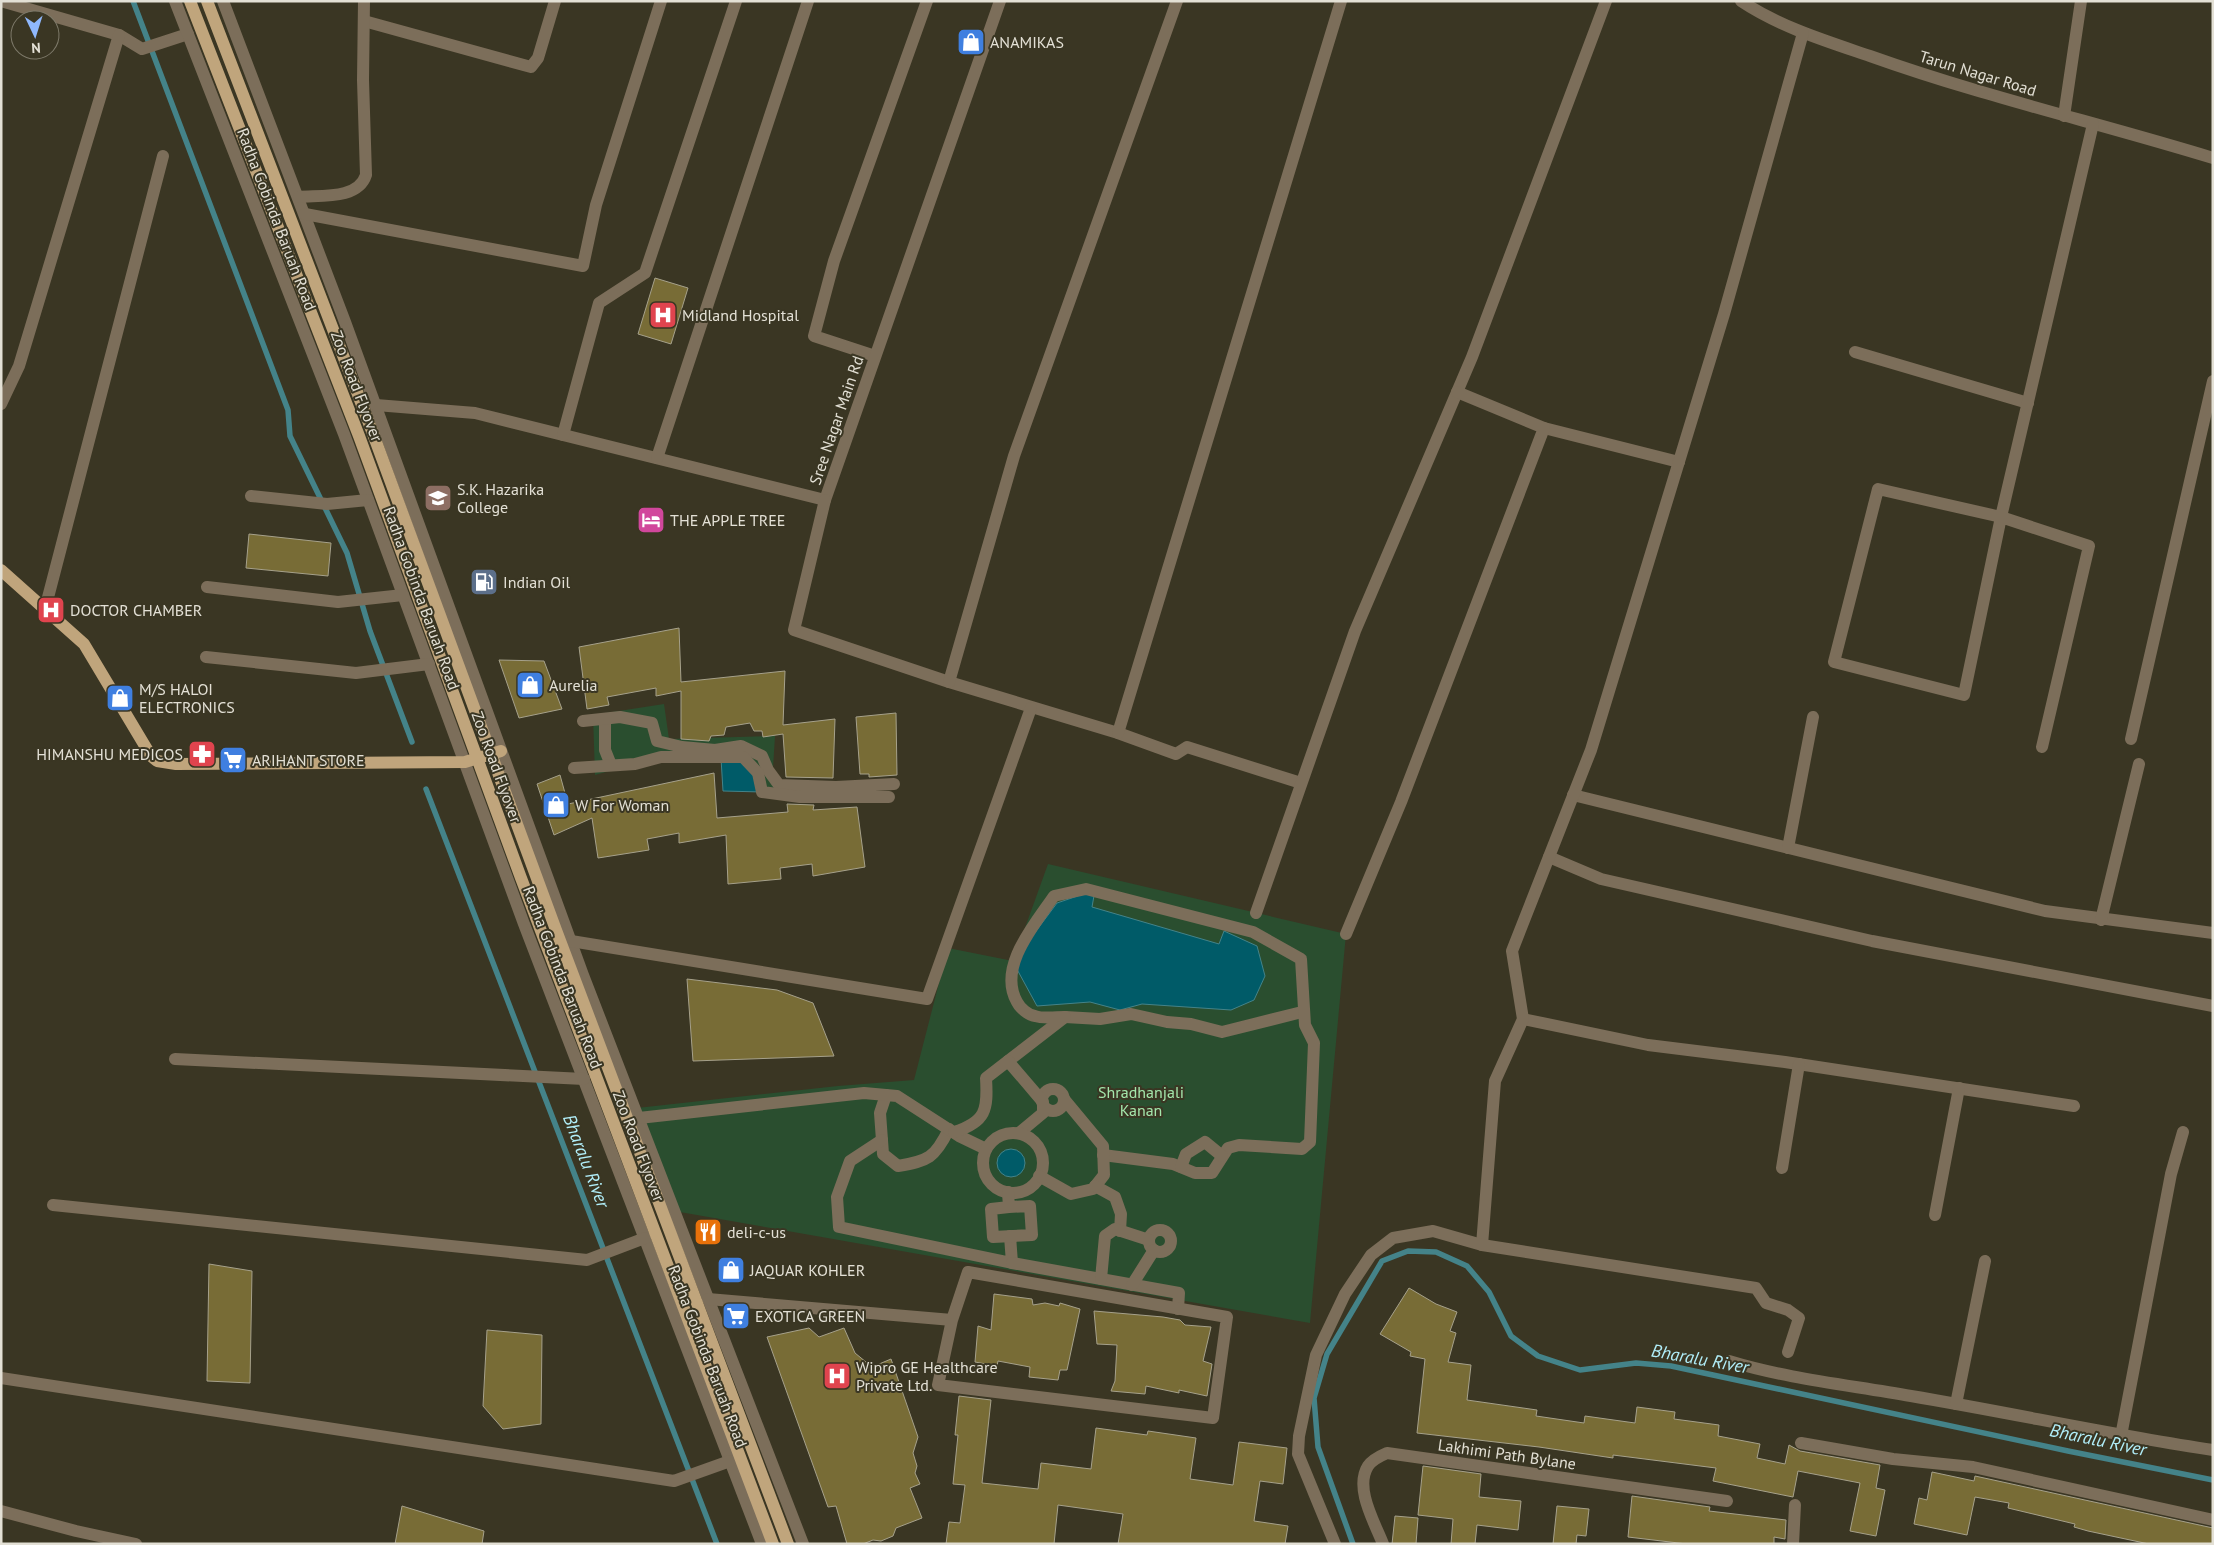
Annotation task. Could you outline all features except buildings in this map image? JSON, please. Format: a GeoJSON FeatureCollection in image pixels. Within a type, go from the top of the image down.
{"type":"FeatureCollection","features":[{"type":"Feature","properties":{"kind":"main road","name":"Zoo Road Flyover"},"geometry":{"type":"LineString","coordinates":[[190,1],[359,436],[515,860],[773,1544]]}},
{"type":"Feature","properties":{"kind":"main road","name":"Zoo Road Flyover"},"geometry":{"type":"LineString","coordinates":[[207,1],[372,431],[546,904],[788,1544]]}},
{"type":"Feature","properties":{"kind":"main road"},"geometry":{"type":"LineString","coordinates":[[1,570],[84,644],[146,748],[157,761],[176,764],[466,762],[501,751]]}},
{"type":"Feature","properties":{"kind":"street"},"geometry":{"type":"LineString","coordinates":[[1,1],[119,34],[142,49],[188,34]]}},
{"type":"Feature","properties":{"kind":"street","name":"Radha Gobinda Baruah Road"},"geometry":{"type":"LineString","coordinates":[[175,1],[368,500],[512,891],[762,1544]]}},
{"type":"Feature","properties":{"kind":"street","name":"Radha Gobinda Baruah Road"},"geometry":{"type":"LineString","coordinates":[[223,1],[376,405],[571,941],[803,1544]]}},
{"type":"Feature","properties":{"kind":"street"},"geometry":{"type":"LineString","coordinates":[[298,197],[350,192],[364,181],[366,174],[363,80],[364,1]]}},
{"type":"Feature","properties":{"kind":"street"},"geometry":{"type":"LineString","coordinates":[[364,21],[532,67],[538,58],[555,1]]}},
{"type":"Feature","properties":{"kind":"street"},"geometry":{"type":"LineString","coordinates":[[305,214],[583,266],[596,205],[661,1]]}},
{"type":"Feature","properties":{"kind":"street"},"geometry":{"type":"LineString","coordinates":[[563,435],[599,303],[645,273],[736,1]]}},
{"type":"Feature","properties":{"kind":"street"},"geometry":{"type":"LineString","coordinates":[[657,458],[808,1]]}},
{"type":"Feature","properties":{"kind":"street"},"geometry":{"type":"LineString","coordinates":[[876,356],[814,336],[834,261],[927,1]]}},
{"type":"Feature","properties":{"kind":"street","name":"Sree Nagar Main Rd"},"geometry":{"type":"LineString","coordinates":[[376,405],[476,413],[825,500],[1000,1]]}},
{"type":"Feature","properties":{"kind":"street"},"geometry":{"type":"LineString","coordinates":[[949,682],[1014,456],[1177,1]]}},
{"type":"Feature","properties":{"kind":"street"},"geometry":{"type":"LineString","coordinates":[[1118,734],[1340,1]]}},
{"type":"Feature","properties":{"kind":"street"},"geometry":{"type":"LineString","coordinates":[[1256,913],[1355,630],[1457,392],[1606,1]]}},
{"type":"Feature","properties":{"kind":"street","name":"Tarun Nagar Road"},"geometry":{"type":"LineString","coordinates":[[1741,1],[1760,14],[1803,32],[1899,66],[2064,116],[2213,158]]}},
{"type":"Feature","properties":{"kind":"street"},"geometry":{"type":"LineString","coordinates":[[2064,116],[2081,1]]}},
{"type":"Feature","properties":{"kind":"street"},"geometry":{"type":"LineString","coordinates":[[1482,1245],[1495,1082],[1523,1019],[1512,951],[1591,750],[1727,304],[1803,32]]}},
{"type":"Feature","properties":{"kind":"street"},"geometry":{"type":"LineString","coordinates":[[1,404],[19,366],[119,34]]}},
{"type":"Feature","properties":{"kind":"street"},"geometry":{"type":"LineString","coordinates":[[2042,747],[2090,546],[2001,517],[1878,489],[1834,662],[1964,695],[2001,517],[2094,124]]}},
{"type":"Feature","properties":{"kind":"street"},"geometry":{"type":"LineString","coordinates":[[46,609],[163,156]]}},
{"type":"Feature","properties":{"kind":"street"},"geometry":{"type":"LineString","coordinates":[[1855,352],[2028,403]]}},
{"type":"Feature","properties":{"kind":"street"},"geometry":{"type":"LineString","coordinates":[[2132,739],[2213,381]]}},
{"type":"Feature","properties":{"kind":"street"},"geometry":{"type":"LineString","coordinates":[[1457,392],[1544,428],[1679,462]]}},
{"type":"Feature","properties":{"kind":"street"},"geometry":{"type":"LineString","coordinates":[[1346,934],[1401,802],[1544,428]]}},
{"type":"Feature","properties":{"kind":"street"},"geometry":{"type":"LineString","coordinates":[[251,496],[327,504],[368,500]]}},
{"type":"Feature","properties":{"kind":"street"},"geometry":{"type":"LineString","coordinates":[[825,500],[794,630],[949,682],[1118,734],[1176,754],[1187,747],[1301,783]]}},
{"type":"Feature","properties":{"kind":"street"},"geometry":{"type":"LineString","coordinates":[[206,587],[338,602],[404,595]]}},
{"type":"Feature","properties":{"kind":"street"},"geometry":{"type":"LineString","coordinates":[[206,657],[356,672],[429,664]]}},
{"type":"Feature","properties":{"kind":"street"},"geometry":{"type":"LineString","coordinates":[[571,941],[927,1000],[1031,708]]}},
{"type":"Feature","properties":{"kind":"street"},"geometry":{"type":"LineString","coordinates":[[583,721],[620,717],[652,723],[657,741],[682,747],[715,750],[741,746],[762,756],[768,770],[780,785],[836,787],[894,784]]}},
{"type":"Feature","properties":{"kind":"street"},"geometry":{"type":"LineString","coordinates":[[1788,848],[1813,717]]}},
{"type":"Feature","properties":{"kind":"street"},"geometry":{"type":"LineString","coordinates":[[605,718],[606,750],[611,765]]}},
{"type":"Feature","properties":{"kind":"street"},"geometry":{"type":"LineString","coordinates":[[574,768],[635,764],[661,757],[744,758],[758,772],[762,792],[800,796],[889,797]]}},
{"type":"Feature","properties":{"kind":"street"},"geometry":{"type":"LineString","coordinates":[[2101,920],[2139,764]]}},
{"type":"Feature","properties":{"kind":"street"},"geometry":{"type":"LineString","coordinates":[[1573,795],[2045,911],[2101,920],[2213,933]]}},
{"type":"Feature","properties":{"kind":"street"},"geometry":{"type":"LineString","coordinates":[[1549,857],[1601,879],[1872,941],[2213,1006]]}},
{"type":"Feature","properties":{"kind":"street"},"geometry":{"type":"LineString","coordinates":[[1104,1155],[1173,1164],[1195,1173],[1212,1173],[1228,1148],[1239,1145],[1302,1149],[1310,1142],[1314,1043],[1304,1025],[1302,1012],[1301,958],[1252,932],[1086,889],[1054,896],[1025,940],[1014,964],[1010,983],[1020,1007],[1035,1016],[1100,1019],[1131,1014],[1167,1022],[1191,1024],[1222,1032],[1302,1012]]}},
{"type":"Feature","properties":{"kind":"street"},"geometry":{"type":"LineString","coordinates":[[886,1095],[880,1113],[883,1154],[898,1166],[923,1162],[940,1147],[951,1130],[971,1126],[983,1116],[987,1097],[986,1078],[1065,1017]]}},
{"type":"Feature","properties":{"kind":"street"},"geometry":{"type":"LineString","coordinates":[[1523,1019],[1648,1045],[1799,1064],[2074,1106]]}},
{"type":"Feature","properties":{"kind":"street"},"geometry":{"type":"LineString","coordinates":[[175,1059],[584,1079]]}},
{"type":"Feature","properties":{"kind":"street"},"geometry":{"type":"LineString","coordinates":[[1008,1061],[1046,1109]]}},
{"type":"Feature","properties":{"kind":"street"},"geometry":{"type":"LineString","coordinates":[[1782,1168],[1799,1064]]}},
{"type":"Feature","properties":{"kind":"street"},"geometry":{"type":"LineString","coordinates":[[1934,1216],[1959,1088]]}},
{"type":"Feature","properties":{"kind":"street"},"geometry":{"type":"LineString","coordinates":[[1039,1176],[1071,1194],[1093,1189],[1104,1175],[1103,1146],[1061,1093],[1052,1089],[1043,1095],[1046,1109]]}},
{"type":"Feature","properties":{"kind":"street"},"geometry":{"type":"LineString","coordinates":[[639,1118],[864,1093],[897,1096],[951,1130],[986,1149]]}},
{"type":"Feature","properties":{"kind":"street"},"geometry":{"type":"LineString","coordinates":[[1019,1133],[1028,1137],[1040,1151],[1043,1160],[1039,1176],[1030,1187],[1021,1191],[1008,1192],[992,1185],[986,1177],[983,1158],[986,1149],[1000,1136],[1019,1133],[1046,1109],[1060,1108],[1064,1099]]}},
{"type":"Feature","properties":{"kind":"street"},"geometry":{"type":"LineString","coordinates":[[2121,1436],[2171,1174],[2183,1132]]}},
{"type":"Feature","properties":{"kind":"street"},"geometry":{"type":"LineString","coordinates":[[882,1140],[850,1161],[837,1198],[839,1227],[1012,1263],[1179,1293],[1178,1309]]}},
{"type":"Feature","properties":{"kind":"street"},"geometry":{"type":"LineString","coordinates":[[1181,1167],[1186,1154],[1205,1142],[1222,1156]]}},
{"type":"Feature","properties":{"kind":"street"},"geometry":{"type":"LineString","coordinates":[[1095,1186],[1115,1197],[1121,1214],[1120,1231]]}},
{"type":"Feature","properties":{"kind":"street"},"geometry":{"type":"LineString","coordinates":[[1008,1192],[1009,1207]]}},
{"type":"Feature","properties":{"kind":"street"},"geometry":{"type":"LineString","coordinates":[[53,1205],[587,1260],[617,1251],[646,1238]]}},
{"type":"Feature","properties":{"kind":"street"},"geometry":{"type":"LineString","coordinates":[[1030,1206],[1032,1235],[993,1237],[991,1209],[1009,1207],[1030,1206]]}},
{"type":"Feature","properties":{"kind":"street"},"geometry":{"type":"LineString","coordinates":[[1101,1279],[1105,1236],[1115,1229],[1152,1245],[1132,1284]]}},
{"type":"Feature","properties":{"kind":"street"},"geometry":{"type":"LineString","coordinates":[[1335,1544],[1298,1454],[1299,1436],[1316,1355],[1345,1294],[1372,1255],[1393,1238],[1434,1231],[1482,1245],[1756,1288],[1766,1303],[1788,1310],[1799,1318],[1788,1352]]}},
{"type":"Feature","properties":{"kind":"street"},"geometry":{"type":"LineString","coordinates":[[1010,1236],[1012,1263]]}},
{"type":"Feature","properties":{"kind":"street"},"geometry":{"type":"LineString","coordinates":[[1956,1404],[1985,1261]]}},
{"type":"Feature","properties":{"kind":"street"},"geometry":{"type":"LineString","coordinates":[[968,1272],[1228,1317],[1213,1418],[938,1385],[952,1320],[968,1272]]}},
{"type":"Feature","properties":{"kind":"street"},"geometry":{"type":"LineString","coordinates":[[708,1299],[952,1320]]}},
{"type":"Feature","properties":{"kind":"street"},"geometry":{"type":"LineString","coordinates":[[1729,1361],[1764,1372],[1956,1404],[2121,1436],[2213,1450]]}},
{"type":"Feature","properties":{"kind":"street"},"geometry":{"type":"LineString","coordinates":[[1,1378],[674,1481],[730,1461]]}},
{"type":"Feature","properties":{"kind":"street"},"geometry":{"type":"LineString","coordinates":[[1801,1443],[1893,1459],[1973,1467],[2213,1520]]}},
{"type":"Feature","properties":{"kind":"street","name":"Lakhimi Path Bylane"},"geometry":{"type":"LineString","coordinates":[[1383,1544],[1362,1486],[1368,1467],[1377,1458],[1387,1453],[1727,1501]]}},
{"type":"Feature","properties":{"kind":"street"},"geometry":{"type":"LineString","coordinates":[[1793,1544],[1795,1505]]}},
{"type":"Feature","properties":{"kind":"street"},"geometry":{"type":"LineString","coordinates":[[1,1511],[76,1531],[136,1544]]}},
{"type":"Feature","properties":{"kind":"green space"},"geometry":{"type":"Polygon","coordinates":[[[664,704],[669,739],[775,736],[772,784],[801,786],[762,792],[743,758],[661,757],[595,775],[593,715],[664,704]]]}},
{"type":"Feature","properties":{"kind":"green space","name":"Shradhanjali Kanan"},"geometry":{"type":"Polygon","coordinates":[[[1048,864],[1346,934],[1310,1323],[657,1208],[619,1110],[838,1086],[914,1080],[948,948],[1013,961],[1048,864]]]}},
{"type":"Feature","properties":{"kind":"water"},"geometry":{"type":"Polygon","coordinates":[[[743,757],[762,792],[723,791],[721,758],[743,757]]]}},
{"type":"Feature","properties":{"kind":"water"},"geometry":{"type":"Polygon","coordinates":[[[1095,890],[1092,907],[1219,944],[1224,931],[1257,946],[1265,976],[1254,1000],[1231,1010],[1142,1004],[1120,1010],[1090,1002],[1037,1006],[1013,962],[1057,903],[1095,890]]]}},
{"type":"Feature","properties":{"kind":"water"},"geometry":{"type":"Polygon","coordinates":[[[1011,1149],[1021,1153],[1025,1163],[1021,1173],[1011,1177],[1001,1173],[997,1163],[1001,1153],[1011,1149]]]}},
{"type":"Feature","properties":{"kind":"waterway"},"geometry":{"type":"LineString","coordinates":[[133,1],[288,410],[290,436],[347,553],[370,631],[412,742]]}},
{"type":"Feature","properties":{"kind":"waterway","name":"Bharalu River"},"geometry":{"type":"LineString","coordinates":[[426,789],[717,1544]]}},
{"type":"Feature","properties":{"kind":"waterway","name":"Bharalu River"},"geometry":{"type":"LineString","coordinates":[[1353,1544],[1318,1447],[1314,1398],[1327,1354],[1382,1261],[1408,1251],[1436,1252],[1467,1266],[1489,1292],[1511,1336],[1538,1356],[1580,1370],[1636,1363],[1671,1366],[2213,1480]]}},
{"type":"Feature","properties":{"kind":"place","name":"ANAMIKAS"},"geometry":{"type":"Point","coordinates":[971,42]}},
{"type":"Feature","properties":{"kind":"place","name":"Midland Hospital"},"geometry":{"type":"Point","coordinates":[663,315]}},
{"type":"Feature","properties":{"kind":"place","name":"S.K. Hazarika College"},"geometry":{"type":"Point","coordinates":[438,498]}},
{"type":"Feature","properties":{"kind":"place","name":"THE APPLE TREE"},"geometry":{"type":"Point","coordinates":[651,520]}},
{"type":"Feature","properties":{"kind":"place","name":"Indian Oil"},"geometry":{"type":"Point","coordinates":[484,582]}},
{"type":"Feature","properties":{"kind":"place","name":"DOCTOR CHAMBER"},"geometry":{"type":"Point","coordinates":[51,610]}},
{"type":"Feature","properties":{"kind":"place","name":"Aurelia"},"geometry":{"type":"Point","coordinates":[530,685]}},
{"type":"Feature","properties":{"kind":"place","name":"M/S HALOI ELECTRONICS"},"geometry":{"type":"Point","coordinates":[120,698]}},
{"type":"Feature","properties":{"kind":"place","name":"HIMANSHU MEDICOS"},"geometry":{"type":"Point","coordinates":[202,754]}},
{"type":"Feature","properties":{"kind":"place","name":"ARIHANT STORE"},"geometry":{"type":"Point","coordinates":[233,760]}},
{"type":"Feature","properties":{"kind":"place","name":"W For Woman"},"geometry":{"type":"Point","coordinates":[556,805]}},
{"type":"Feature","properties":{"kind":"place","name":"deli-c-us"},"geometry":{"type":"Point","coordinates":[708,1232]}},
{"type":"Feature","properties":{"kind":"place","name":"JAQUAR KOHLER"},"geometry":{"type":"Point","coordinates":[731,1270]}},
{"type":"Feature","properties":{"kind":"place","name":"EXOTICA GREEN"},"geometry":{"type":"Point","coordinates":[736,1316]}},
{"type":"Feature","properties":{"kind":"place","name":"Wipro GE Healthcare Private Ltd."},"geometry":{"type":"Point","coordinates":[837,1376]}}]}
